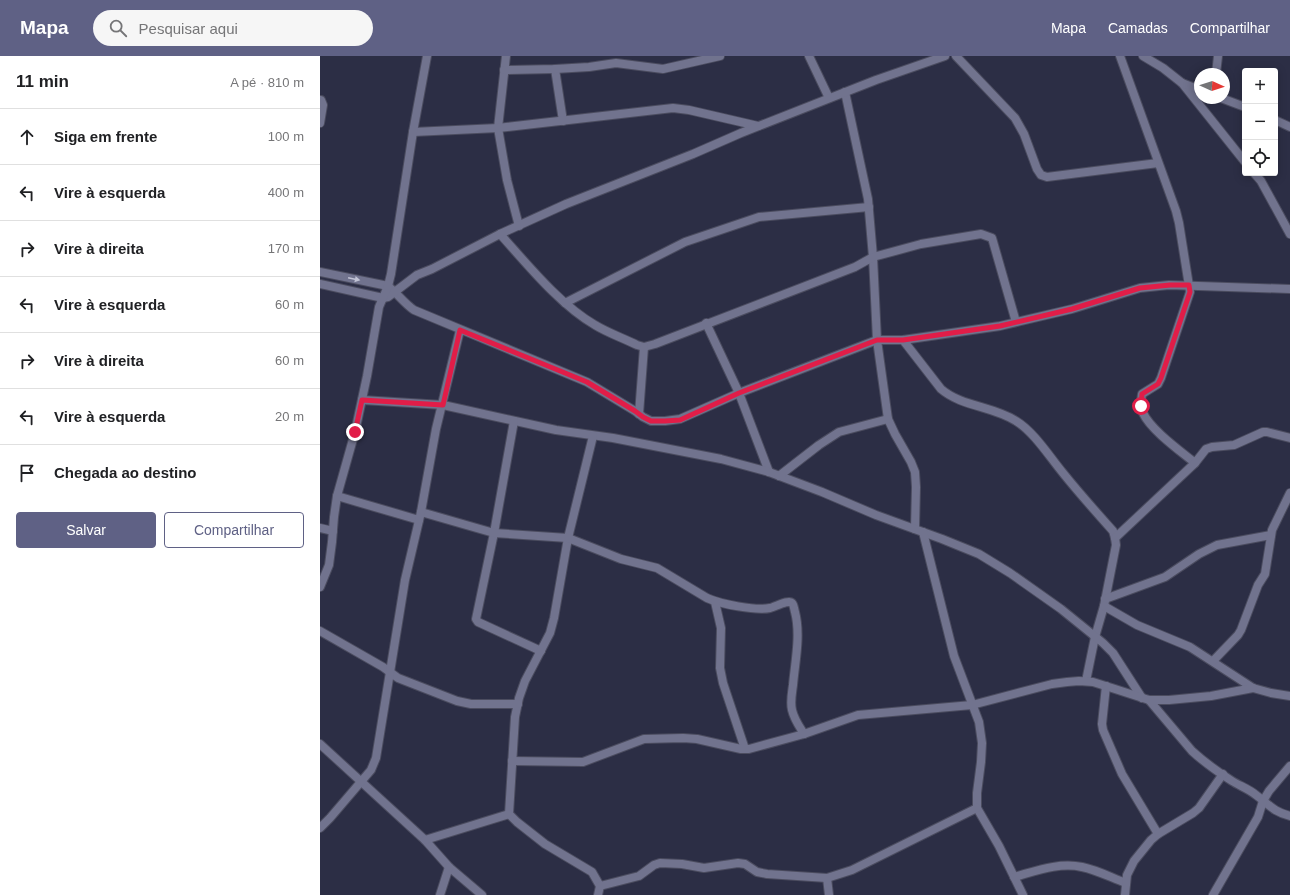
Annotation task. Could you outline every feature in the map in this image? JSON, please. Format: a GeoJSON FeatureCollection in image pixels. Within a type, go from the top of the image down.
{"type":"FeatureCollection","features":[{"type":"Feature","properties":{"kind":"street"},"geometry":{"type":"LineString","coordinates":[[320,587],[329,565],[337,496],[355,432],[379,307],[388,286],[392,268],[413,132],[427,56]]}},
{"type":"Feature","properties":{"kind":"street"},"geometry":{"type":"LineString","coordinates":[[506,56],[498,128],[507,180],[519,226]]}},
{"type":"Feature","properties":{"kind":"street"},"geometry":{"type":"LineString","coordinates":[[504,70],[588,67],[615,59],[663,69],[720,56]]}},
{"type":"Feature","properties":{"kind":"street"},"geometry":{"type":"LineString","coordinates":[[809,56],[829,98]]}},
{"type":"Feature","properties":{"kind":"street"},"geometry":{"type":"LineString","coordinates":[[320,284],[383,298],[391,295],[408,280],[417,275],[432,269],[500,234],[566,204],[829,98],[945,56]]}},
{"type":"Feature","properties":{"kind":"street"},"geometry":{"type":"LineString","coordinates":[[956,56],[1015,118],[1024,134],[1036,169],[1041,175],[1047,177],[1158,163]]}},
{"type":"Feature","properties":{"kind":"street"},"geometry":{"type":"LineString","coordinates":[[1120,56],[1176,211],[1190,292],[1161,378],[1158,384],[1142,394],[1141,406],[1143,413],[1152,425],[1195,463]]}},
{"type":"Feature","properties":{"kind":"street"},"geometry":{"type":"LineString","coordinates":[[1143,56],[1163,68],[1182,83],[1242,158]]}},
{"type":"Feature","properties":{"kind":"street"},"geometry":{"type":"LineString","coordinates":[[1217,68],[1218,56]]}},
{"type":"Feature","properties":{"kind":"street"},"geometry":{"type":"LineString","coordinates":[[555,69],[563,121]]}},
{"type":"Feature","properties":{"kind":"street"},"geometry":{"type":"LineString","coordinates":[[1182,83],[1194,88]]}},
{"type":"Feature","properties":{"kind":"street"},"geometry":{"type":"LineString","coordinates":[[845,92],[865,182],[873,257],[877,340],[888,419],[915,472],[919,530],[954,656],[979,722],[982,743],[981,762],[976,793],[977,808],[999,846],[1023,895]]}},
{"type":"Feature","properties":{"kind":"street"},"geometry":{"type":"LineString","coordinates":[[320,100],[323,105],[320,123]]}},
{"type":"Feature","properties":{"kind":"street"},"geometry":{"type":"LineString","coordinates":[[1230,101],[1242,106]]}},
{"type":"Feature","properties":{"kind":"street"},"geometry":{"type":"LineString","coordinates":[[413,132],[498,128],[673,108],[689,110],[758,126]]}},
{"type":"Feature","properties":{"kind":"street"},"geometry":{"type":"LineString","coordinates":[[1278,121],[1290,127]]}},
{"type":"Feature","properties":{"kind":"street"},"geometry":{"type":"LineString","coordinates":[[1257,176],[1261,181],[1290,234]]}},
{"type":"Feature","properties":{"kind":"street"},"geometry":{"type":"LineString","coordinates":[[565,303],[685,242],[758,217],[868,207]]}},
{"type":"Feature","properties":{"kind":"street"},"geometry":{"type":"LineString","coordinates":[[500,234],[532,270],[565,303],[579,314],[596,326],[644,347],[855,267],[873,257],[921,244],[981,234],[992,238],[1016,322]]}},
{"type":"Feature","properties":{"kind":"street"},"geometry":{"type":"LineString","coordinates":[[320,272],[388,286],[405,304],[414,310],[587,382],[651,421],[680,420],[739,393],[877,340],[903,340],[1000,326],[1072,309],[1140,288],[1189,285],[1290,289]]}},
{"type":"Feature","properties":{"kind":"street"},"geometry":{"type":"LineString","coordinates":[[706,323],[739,393],[769,472]]}},
{"type":"Feature","properties":{"kind":"street"},"geometry":{"type":"LineString","coordinates":[[320,828],[371,770],[376,758],[405,580],[420,516],[436,429],[460,330]]}},
{"type":"Feature","properties":{"kind":"street"},"geometry":{"type":"LineString","coordinates":[[903,340],[940,389],[945,393],[955,398],[1009,416],[1018,421],[1028,430],[1113,531],[1116,545],[1105,602],[1095,637],[1086,681]]}},
{"type":"Feature","properties":{"kind":"street"},"geometry":{"type":"LineString","coordinates":[[639,414],[644,347]]}},
{"type":"Feature","properties":{"kind":"street"},"geometry":{"type":"LineString","coordinates":[[362,400],[443,405],[556,430],[614,438],[721,459],[769,472],[822,492],[876,515],[956,544],[984,557],[1022,581],[1061,609],[1113,653],[1146,699],[1192,751],[1278,812],[1290,816]]}},
{"type":"Feature","properties":{"kind":"street"},"geometry":{"type":"LineString","coordinates":[[779,476],[818,445],[839,432],[888,419]]}},
{"type":"Feature","properties":{"kind":"street"},"geometry":{"type":"LineString","coordinates":[[514,421],[494,533],[476,619],[478,622],[541,651]]}},
{"type":"Feature","properties":{"kind":"street"},"geometry":{"type":"LineString","coordinates":[[1115,538],[1195,463],[1206,449],[1212,447],[1234,446],[1263,432],[1290,438]]}},
{"type":"Feature","properties":{"kind":"street"},"geometry":{"type":"LineString","coordinates":[[593,436],[568,538],[554,618],[550,632],[525,681],[515,717],[509,814],[545,844],[592,872],[600,886],[598,895]]}},
{"type":"Feature","properties":{"kind":"street"},"geometry":{"type":"LineString","coordinates":[[1214,661],[1241,630],[1258,585],[1267,569],[1271,535],[1290,493]]}},
{"type":"Feature","properties":{"kind":"street"},"geometry":{"type":"LineString","coordinates":[[337,496],[494,533],[568,538],[621,559],[657,568],[715,602],[759,609],[769,609],[790,601],[792,603],[796,618],[798,632],[791,702],[794,718],[804,734]]}},
{"type":"Feature","properties":{"kind":"street"},"geometry":{"type":"LineString","coordinates":[[320,528],[333,531]]}},
{"type":"Feature","properties":{"kind":"street"},"geometry":{"type":"LineString","coordinates":[[1105,602],[1165,577],[1199,554],[1217,545],[1271,535]]}},
{"type":"Feature","properties":{"kind":"street"},"geometry":{"type":"LineString","coordinates":[[715,602],[721,628],[720,654],[722,676],[744,749]]}},
{"type":"Feature","properties":{"kind":"street"},"geometry":{"type":"LineString","coordinates":[[1105,602],[1137,625],[1190,647],[1254,688],[1290,696]]}},
{"type":"Feature","properties":{"kind":"street"},"geometry":{"type":"LineString","coordinates":[[320,631],[398,678],[457,701],[471,704],[518,704]]}},
{"type":"Feature","properties":{"kind":"street"},"geometry":{"type":"LineString","coordinates":[[512,761],[583,762],[638,741],[652,739],[697,739],[741,750],[804,734],[865,713],[972,705],[1052,684],[1086,681],[1146,699],[1169,700],[1211,696],[1254,688]]}},
{"type":"Feature","properties":{"kind":"street"},"geometry":{"type":"LineString","coordinates":[[1106,686],[1102,724],[1103,730],[1122,774],[1158,834]]}},
{"type":"Feature","properties":{"kind":"street"},"geometry":{"type":"LineString","coordinates":[[320,744],[425,840],[449,867],[482,895]]}},
{"type":"Feature","properties":{"kind":"street"},"geometry":{"type":"LineString","coordinates":[[1213,895],[1258,817],[1263,801],[1290,766]]}},
{"type":"Feature","properties":{"kind":"street"},"geometry":{"type":"LineString","coordinates":[[1125,895],[1127,875],[1134,860],[1158,834],[1200,808],[1223,774]]}},
{"type":"Feature","properties":{"kind":"street"},"geometry":{"type":"LineString","coordinates":[[600,886],[639,876],[654,865],[660,864],[682,864],[704,868],[738,863],[744,864],[757,872],[767,874],[827,878],[852,870],[977,808]]}},
{"type":"Feature","properties":{"kind":"street"},"geometry":{"type":"LineString","coordinates":[[425,840],[509,814]]}},
{"type":"Feature","properties":{"kind":"street"},"geometry":{"type":"LineString","coordinates":[[1014,877],[1055,866],[1072,866],[1082,867],[1126,883]]}},
{"type":"Feature","properties":{"kind":"street"},"geometry":{"type":"LineString","coordinates":[[440,895],[449,867]]}},
{"type":"Feature","properties":{"kind":"street"},"geometry":{"type":"LineString","coordinates":[[827,878],[829,895]]}},
{"type":"Feature","properties":{"kind":"route"},"geometry":{"type":"LineString","coordinates":[[355,432],[362,400],[443,405],[460,330],[587,382],[651,421],[665,421],[680,420],[739,393],[877,340],[903,340],[1000,326],[1072,309],[1140,288],[1189,285],[1190,292],[1161,378],[1158,384],[1146,390],[1142,394],[1141,406]]}}]}
